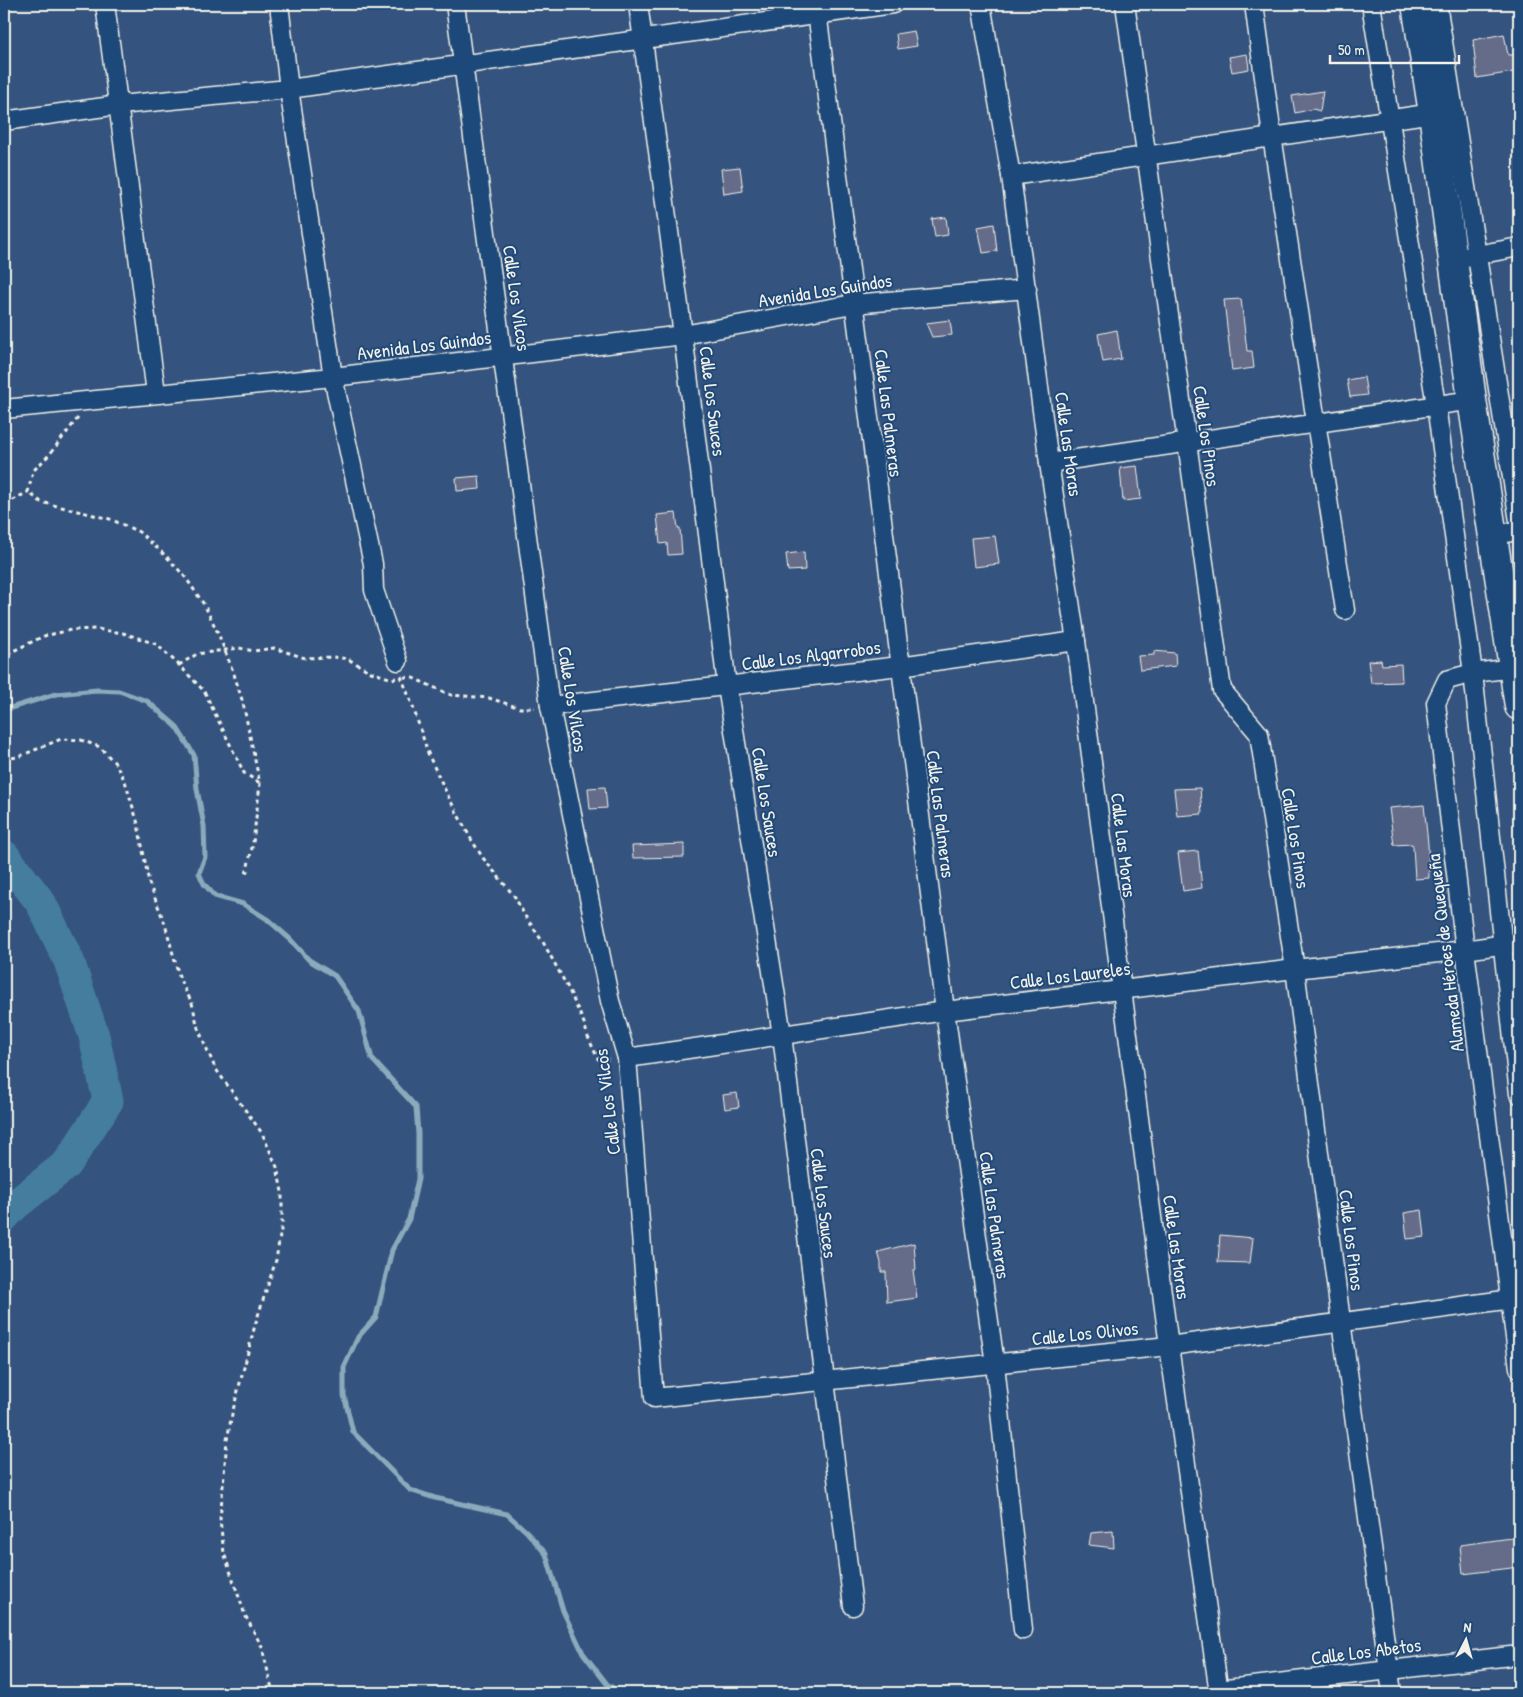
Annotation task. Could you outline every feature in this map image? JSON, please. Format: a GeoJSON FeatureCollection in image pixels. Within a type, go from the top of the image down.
{"type":"FeatureCollection","features":[{"type":"Feature","properties":{"kind":"main road"},"geometry":{"type":"LineString","coordinates":[[1416,4],[1433,113],[1465,257],[1472,400],[1507,533],[1514,668],[1519,706]]}},
{"type":"Feature","properties":{"kind":"street"},"geometry":{"type":"LineString","coordinates":[[105,4],[156,393]]}},
{"type":"Feature","properties":{"kind":"street"},"geometry":{"type":"LineString","coordinates":[[279,4],[289,89],[333,377],[373,564],[374,590],[399,669]]}},
{"type":"Feature","properties":{"kind":"street","name":"Calle Los Vilcos"},"geometry":{"type":"LineString","coordinates":[[455,4],[550,706],[610,1001],[627,1058],[654,1398]]}},
{"type":"Feature","properties":{"kind":"street","name":"Calle Los Sauces"},"geometry":{"type":"LineString","coordinates":[[638,4],[683,335],[727,686],[782,1035],[854,1606]]}},
{"type":"Feature","properties":{"kind":"street"},"geometry":{"type":"LineString","coordinates":[[4,121],[119,105],[289,89],[643,38],[816,9],[893,4]]}},
{"type":"Feature","properties":{"kind":"street","name":"Calle Las Moras"},"geometry":{"type":"LineString","coordinates":[[981,4],[1011,176],[1027,289],[1049,462],[1076,640],[1169,1346],[1218,1692]]}},
{"type":"Feature","properties":{"kind":"street","name":"Calle Los Pinos"},"geometry":{"type":"LineString","coordinates":[[1125,4],[1222,690],[1259,734],[1295,969],[1392,1693]]}},
{"type":"Feature","properties":{"kind":"street"},"geometry":{"type":"LineString","coordinates":[[1254,4],[1272,136],[1345,610]]}},
{"type":"Feature","properties":{"kind":"street"},"geometry":{"type":"LineString","coordinates":[[1371,4],[1436,405],[1511,943],[1519,1094]]}},
{"type":"Feature","properties":{"kind":"street"},"geometry":{"type":"LineString","coordinates":[[1437,4],[1465,257],[1519,521]]}},
{"type":"Feature","properties":{"kind":"street","name":"Calle Las Palmeras"},"geometry":{"type":"LineString","coordinates":[[816,9],[945,1011],[995,1364],[1024,1630]]}},
{"type":"Feature","properties":{"kind":"street"},"geometry":{"type":"LineString","coordinates":[[1011,176],[1433,113]]}},
{"type":"Feature","properties":{"kind":"street"},"geometry":{"type":"LineString","coordinates":[[1465,257],[1519,247]]}},
{"type":"Feature","properties":{"kind":"street","name":"Avenida Los Guindos"},"geometry":{"type":"LineString","coordinates":[[4,409],[333,377],[683,335],[853,304],[1027,289]]}},
{"type":"Feature","properties":{"kind":"street"},"geometry":{"type":"LineString","coordinates":[[1049,462],[1472,400]]}},
{"type":"Feature","properties":{"kind":"street","name":"Calle Los Algarrobos"},"geometry":{"type":"LineString","coordinates":[[550,706],[900,666],[1076,640]]}},
{"type":"Feature","properties":{"kind":"street","name":"Alameda Héroes de Quequeña"},"geometry":{"type":"LineString","coordinates":[[1514,668],[1473,673],[1447,680],[1436,703],[1465,950],[1515,1299],[1519,1368]]}},
{"type":"Feature","properties":{"kind":"street","name":"Calle Los Laureles"},"geometry":{"type":"LineString","coordinates":[[627,1058],[945,1011],[1511,943]]}},
{"type":"Feature","properties":{"kind":"street","name":"Calle Los Olivos"},"geometry":{"type":"LineString","coordinates":[[654,1398],[1169,1346],[1341,1321],[1515,1299]]}},
{"type":"Feature","properties":{"kind":"street","name":"Calle Los Abetos"},"geometry":{"type":"LineString","coordinates":[[1218,1692],[1388,1669],[1519,1655]]}},
{"type":"Feature","properties":{"kind":"path"},"geometry":{"type":"LineString","coordinates":[[4,513],[9,502],[28,492],[33,471],[49,455],[78,418],[82,401]]}},
{"type":"Feature","properties":{"kind":"path"},"geometry":{"type":"LineString","coordinates":[[28,492],[40,502],[110,519],[139,532],[167,557],[186,578],[205,606],[225,650],[243,703],[260,784],[246,875]]}},
{"type":"Feature","properties":{"kind":"path"},"geometry":{"type":"LineString","coordinates":[[4,662],[11,652],[44,636],[70,630],[96,629],[123,633],[156,644],[204,690],[244,773],[260,784]]}},
{"type":"Feature","properties":{"kind":"path"},"geometry":{"type":"LineString","coordinates":[[179,665],[197,654],[239,648],[254,651],[274,648],[305,658],[333,657],[348,660],[392,680],[399,669]]}},
{"type":"Feature","properties":{"kind":"path"},"geometry":{"type":"LineString","coordinates":[[399,669],[413,678],[451,695],[489,698],[525,708],[550,706]]}},
{"type":"Feature","properties":{"kind":"path"},"geometry":{"type":"LineString","coordinates":[[399,669],[429,756],[449,798],[483,858],[515,897],[525,916],[543,942],[571,994],[598,1059],[627,1058]]}},
{"type":"Feature","properties":{"kind":"path"},"geometry":{"type":"LineString","coordinates":[[4,760],[18,757],[61,739],[81,740],[100,747],[115,763],[125,781],[138,824],[149,883],[165,924],[180,980],[192,1003],[198,1028],[215,1068],[262,1133],[277,1167],[282,1192],[282,1224],[276,1260],[255,1324],[232,1414],[227,1440],[220,1520],[224,1553],[245,1615],[262,1647],[273,1693]]}},
{"type":"Feature","properties":{"kind":"building"},"geometry":{"type":"Polygon","coordinates":[[[914,31],[917,46],[898,49],[896,34],[914,31]]]}},
{"type":"Feature","properties":{"kind":"building"},"geometry":{"type":"Polygon","coordinates":[[[1504,34],[1508,55],[1519,55],[1519,71],[1477,78],[1473,40],[1504,34]]]}},
{"type":"Feature","properties":{"kind":"building"},"geometry":{"type":"Polygon","coordinates":[[[1247,54],[1249,69],[1232,72],[1229,57],[1247,54]]]}},
{"type":"Feature","properties":{"kind":"building"},"geometry":{"type":"Polygon","coordinates":[[[1323,91],[1320,111],[1313,109],[1295,113],[1292,96],[1323,91]]]}},
{"type":"Feature","properties":{"kind":"building"},"geometry":{"type":"Polygon","coordinates":[[[740,167],[743,191],[724,194],[721,169],[740,167]]]}},
{"type":"Feature","properties":{"kind":"building"},"geometry":{"type":"Polygon","coordinates":[[[946,217],[948,235],[935,237],[932,219],[946,217]]]}},
{"type":"Feature","properties":{"kind":"building"},"geometry":{"type":"Polygon","coordinates":[[[994,224],[997,251],[983,253],[978,227],[994,224]]]}},
{"type":"Feature","properties":{"kind":"building"},"geometry":{"type":"Polygon","coordinates":[[[1241,299],[1247,351],[1252,351],[1254,368],[1232,371],[1224,300],[1241,299]]]}},
{"type":"Feature","properties":{"kind":"building"},"geometry":{"type":"Polygon","coordinates":[[[950,320],[952,335],[932,337],[926,323],[950,320]]]}},
{"type":"Feature","properties":{"kind":"building"},"geometry":{"type":"Polygon","coordinates":[[[1117,330],[1121,359],[1103,362],[1098,334],[1117,330]]]}},
{"type":"Feature","properties":{"kind":"building"},"geometry":{"type":"Polygon","coordinates":[[[1364,377],[1367,395],[1350,397],[1347,380],[1364,377]]]}},
{"type":"Feature","properties":{"kind":"building"},"geometry":{"type":"Polygon","coordinates":[[[1137,466],[1141,499],[1123,501],[1120,468],[1137,466]]]}},
{"type":"Feature","properties":{"kind":"building"},"geometry":{"type":"Polygon","coordinates":[[[479,476],[480,489],[457,491],[456,478],[479,476]]]}},
{"type":"Feature","properties":{"kind":"building"},"geometry":{"type":"Polygon","coordinates":[[[676,513],[678,529],[680,529],[682,554],[668,555],[667,543],[660,544],[657,515],[676,513]]]}},
{"type":"Feature","properties":{"kind":"building"},"geometry":{"type":"Polygon","coordinates":[[[995,536],[999,564],[974,567],[971,538],[995,536]]]}},
{"type":"Feature","properties":{"kind":"building"},"geometry":{"type":"Polygon","coordinates":[[[804,552],[805,570],[788,571],[786,554],[804,552]]]}},
{"type":"Feature","properties":{"kind":"building"},"geometry":{"type":"Polygon","coordinates":[[[1154,651],[1175,653],[1176,666],[1140,670],[1138,656],[1154,655],[1154,651]]]}},
{"type":"Feature","properties":{"kind":"building"},"geometry":{"type":"Polygon","coordinates":[[[1381,660],[1382,665],[1401,664],[1402,682],[1371,683],[1368,661],[1381,660]]]}},
{"type":"Feature","properties":{"kind":"building"},"geometry":{"type":"Polygon","coordinates":[[[605,787],[607,808],[590,809],[588,788],[605,787]]]}},
{"type":"Feature","properties":{"kind":"building"},"geometry":{"type":"Polygon","coordinates":[[[1200,788],[1202,814],[1177,816],[1174,789],[1200,788]]]}},
{"type":"Feature","properties":{"kind":"building"},"geometry":{"type":"Polygon","coordinates":[[[1424,805],[1429,878],[1415,879],[1413,846],[1412,844],[1394,845],[1389,808],[1424,805]]]}},
{"type":"Feature","properties":{"kind":"building"},"geometry":{"type":"Polygon","coordinates":[[[684,844],[684,857],[633,858],[632,846],[684,844]]]}},
{"type":"Feature","properties":{"kind":"building"},"geometry":{"type":"Polygon","coordinates":[[[1198,851],[1202,888],[1183,891],[1178,853],[1198,851]]]}},
{"type":"Feature","properties":{"kind":"building"},"geometry":{"type":"Polygon","coordinates":[[[737,1093],[739,1107],[725,1109],[723,1095],[737,1093]]]}},
{"type":"Feature","properties":{"kind":"building"},"geometry":{"type":"Polygon","coordinates":[[[1422,1210],[1425,1237],[1407,1239],[1404,1213],[1422,1210]]]}},
{"type":"Feature","properties":{"kind":"building"},"geometry":{"type":"Polygon","coordinates":[[[1220,1235],[1253,1238],[1250,1263],[1218,1262],[1220,1235]]]}},
{"type":"Feature","properties":{"kind":"building"},"geometry":{"type":"Polygon","coordinates":[[[914,1243],[916,1270],[913,1270],[917,1298],[887,1302],[886,1272],[881,1272],[878,1252],[914,1243]]]}},
{"type":"Feature","properties":{"kind":"building"},"geometry":{"type":"Polygon","coordinates":[[[1113,1531],[1114,1548],[1089,1545],[1091,1533],[1113,1531]]]}},
{"type":"Feature","properties":{"kind":"building"},"geometry":{"type":"Polygon","coordinates":[[[1519,1537],[1519,1567],[1463,1574],[1460,1545],[1519,1537]]]}},
{"type":"Feature","properties":{"kind":"waterway"},"geometry":{"type":"LineString","coordinates":[[4,710],[56,694],[97,690],[119,691],[147,701],[176,726],[194,755],[197,789],[204,826],[205,857],[199,873],[204,884],[215,896],[243,904],[267,919],[290,939],[309,960],[335,976],[359,1011],[372,1059],[416,1107],[418,1179],[409,1219],[392,1250],[376,1317],[358,1337],[344,1367],[344,1395],[353,1432],[410,1490],[435,1498],[507,1514],[527,1532],[546,1554],[563,1611],[583,1653],[607,1684],[621,1693]]}},
{"type":"Feature","properties":{"kind":"waterway"},"geometry":{"type":"LineString","coordinates":[[4,855],[41,903],[69,961],[94,1036],[108,1101],[67,1164],[15,1205],[4,1217]]}}]}
